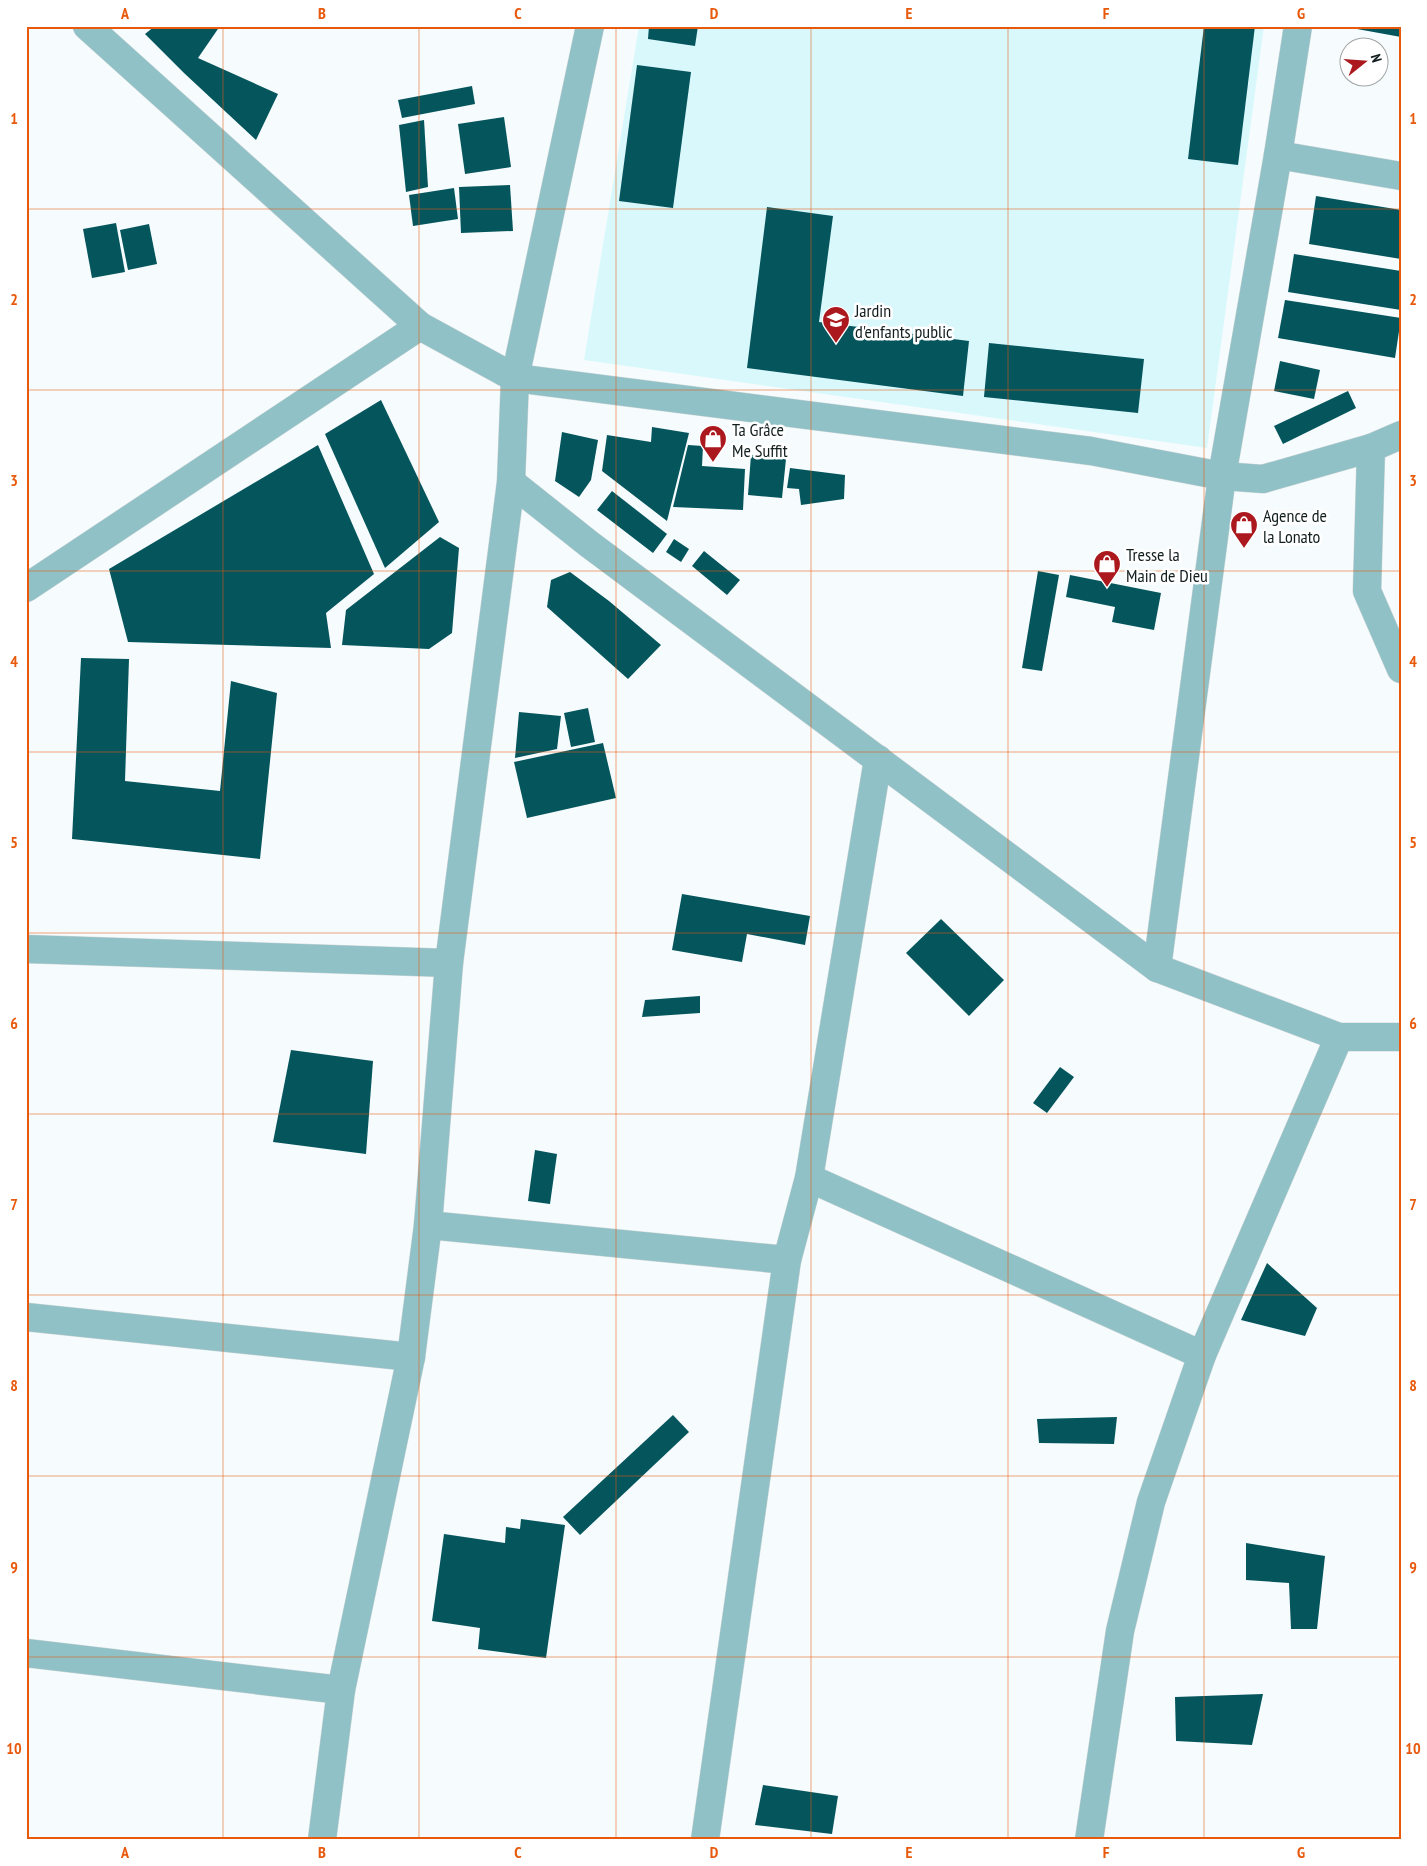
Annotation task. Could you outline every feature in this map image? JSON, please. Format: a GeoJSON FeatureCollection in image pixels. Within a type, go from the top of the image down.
{"type":"FeatureCollection","features":[{"type":"Feature","properties":{"kind":"street"},"geometry":{"type":"LineString","coordinates":[[87,26],[420,326],[516,378],[1091,451],[1222,476],[1263,479],[1371,448],[1401,435]]}},
{"type":"Feature","properties":{"kind":"street"},"geometry":{"type":"LineString","coordinates":[[322,1840],[341,1690],[411,1356],[428,1225],[449,963],[511,482],[516,378],[590,26]]}},
{"type":"Feature","properties":{"kind":"street"},"geometry":{"type":"LineString","coordinates":[[1157,968],[1222,476],[1278,156],[1298,26]]}},
{"type":"Feature","properties":{"kind":"street"},"geometry":{"type":"LineString","coordinates":[[1278,156],[1401,176]]}},
{"type":"Feature","properties":{"kind":"street"},"geometry":{"type":"LineString","coordinates":[[26,588],[420,326]]}},
{"type":"Feature","properties":{"kind":"street"},"geometry":{"type":"LineString","coordinates":[[1371,448],[1367,590],[1401,669]]}},
{"type":"Feature","properties":{"kind":"street"},"geometry":{"type":"LineString","coordinates":[[511,482],[589,544],[1157,968],[1339,1037],[1401,1037]]}},
{"type":"Feature","properties":{"kind":"street"},"geometry":{"type":"LineString","coordinates":[[704,1840],[787,1260],[810,1178],[878,759]]}},
{"type":"Feature","properties":{"kind":"street"},"geometry":{"type":"LineString","coordinates":[[26,949],[449,963]]}},
{"type":"Feature","properties":{"kind":"street"},"geometry":{"type":"LineString","coordinates":[[1089,1840],[1120,1631],[1151,1502],[1202,1355],[1339,1037]]}},
{"type":"Feature","properties":{"kind":"street"},"geometry":{"type":"LineString","coordinates":[[810,1178],[1202,1355]]}},
{"type":"Feature","properties":{"kind":"street"},"geometry":{"type":"LineString","coordinates":[[428,1225],[787,1260]]}},
{"type":"Feature","properties":{"kind":"street"},"geometry":{"type":"LineString","coordinates":[[26,1317],[411,1356]]}},
{"type":"Feature","properties":{"kind":"street"},"geometry":{"type":"LineString","coordinates":[[26,1653],[341,1690]]}},
{"type":"Feature","properties":{"kind":"shaded area"},"geometry":{"type":"Polygon","coordinates":[[[639,26],[1264,26],[1207,448],[584,360],[639,26]]]}},
{"type":"Feature","properties":{"kind":"building"},"geometry":{"type":"Polygon","coordinates":[[[155,26],[220,26],[198,58],[278,94],[256,140],[145,34],[155,26]]]}},
{"type":"Feature","properties":{"kind":"building"},"geometry":{"type":"Polygon","coordinates":[[[649,26],[698,26],[695,46],[648,39],[649,26]]]}},
{"type":"Feature","properties":{"kind":"building"},"geometry":{"type":"Polygon","coordinates":[[[1204,26],[1255,26],[1238,165],[1188,159],[1204,26]]]}},
{"type":"Feature","properties":{"kind":"building"},"geometry":{"type":"Polygon","coordinates":[[[1401,26],[1401,37],[1346,27],[1401,26]]]}},
{"type":"Feature","properties":{"kind":"building"},"geometry":{"type":"Polygon","coordinates":[[[637,65],[691,72],[673,208],[619,201],[637,65]]]}},
{"type":"Feature","properties":{"kind":"building"},"geometry":{"type":"Polygon","coordinates":[[[472,86],[475,104],[402,118],[398,100],[472,86]]]}},
{"type":"Feature","properties":{"kind":"building"},"geometry":{"type":"Polygon","coordinates":[[[504,117],[511,167],[465,174],[458,124],[504,117]]]}},
{"type":"Feature","properties":{"kind":"building"},"geometry":{"type":"Polygon","coordinates":[[[424,120],[428,187],[406,192],[399,125],[424,120]]]}},
{"type":"Feature","properties":{"kind":"building"},"geometry":{"type":"Polygon","coordinates":[[[510,185],[513,231],[461,233],[459,187],[510,185]]]}},
{"type":"Feature","properties":{"kind":"building"},"geometry":{"type":"Polygon","coordinates":[[[454,188],[458,219],[413,226],[409,195],[454,188]]]}},
{"type":"Feature","properties":{"kind":"building"},"geometry":{"type":"Polygon","coordinates":[[[1316,196],[1401,210],[1401,259],[1309,244],[1316,196]]]}},
{"type":"Feature","properties":{"kind":"building"},"geometry":{"type":"Polygon","coordinates":[[[767,207],[833,216],[819,322],[969,341],[963,396],[747,368],[767,207]]]}},
{"type":"Feature","properties":{"kind":"building"},"geometry":{"type":"Polygon","coordinates":[[[116,223],[125,272],[92,278],[83,229],[116,223]]]}},
{"type":"Feature","properties":{"kind":"building"},"geometry":{"type":"Polygon","coordinates":[[[149,224],[157,264],[128,270],[120,230],[149,224]]]}},
{"type":"Feature","properties":{"kind":"building"},"geometry":{"type":"Polygon","coordinates":[[[1294,254],[1401,271],[1401,310],[1288,292],[1294,254]]]}},
{"type":"Feature","properties":{"kind":"building"},"geometry":{"type":"Polygon","coordinates":[[[1285,300],[1401,318],[1395,358],[1278,338],[1285,300]]]}},
{"type":"Feature","properties":{"kind":"building"},"geometry":{"type":"Polygon","coordinates":[[[989,343],[1144,359],[1138,413],[984,397],[989,343]]]}},
{"type":"Feature","properties":{"kind":"building"},"geometry":{"type":"Polygon","coordinates":[[[1280,361],[1320,370],[1314,399],[1274,391],[1280,361]]]}},
{"type":"Feature","properties":{"kind":"building"},"geometry":{"type":"Polygon","coordinates":[[[1348,391],[1356,408],[1283,444],[1274,426],[1348,391]]]}},
{"type":"Feature","properties":{"kind":"building"},"geometry":{"type":"Polygon","coordinates":[[[381,400],[439,522],[385,568],[325,434],[381,400]]]}},
{"type":"Feature","properties":{"kind":"building"},"geometry":{"type":"Polygon","coordinates":[[[652,427],[689,433],[667,521],[602,471],[607,435],[651,442],[652,427]]]}},
{"type":"Feature","properties":{"kind":"building"},"geometry":{"type":"Polygon","coordinates":[[[562,432],[598,440],[591,480],[579,497],[555,481],[562,432]]]}},
{"type":"Feature","properties":{"kind":"building"},"geometry":{"type":"Polygon","coordinates":[[[318,445],[374,574],[326,613],[331,648],[128,642],[109,569],[318,445]]]}},
{"type":"Feature","properties":{"kind":"building"},"geometry":{"type":"Polygon","coordinates":[[[688,445],[703,446],[702,466],[745,469],[743,510],[673,507],[688,445]]]}},
{"type":"Feature","properties":{"kind":"building"},"geometry":{"type":"Polygon","coordinates":[[[751,455],[786,459],[782,498],[748,495],[751,455]]]}},
{"type":"Feature","properties":{"kind":"building"},"geometry":{"type":"Polygon","coordinates":[[[790,468],[845,475],[844,499],[801,505],[799,489],[787,488],[790,468]]]}},
{"type":"Feature","properties":{"kind":"building"},"geometry":{"type":"Polygon","coordinates":[[[612,491],[667,534],[653,553],[597,510],[612,491]]]}},
{"type":"Feature","properties":{"kind":"building"},"geometry":{"type":"Polygon","coordinates":[[[440,537],[459,548],[452,633],[429,649],[342,645],[346,610],[440,537]]]}},
{"type":"Feature","properties":{"kind":"building"},"geometry":{"type":"Polygon","coordinates":[[[674,539],[689,549],[681,562],[666,552],[674,539]]]}},
{"type":"Feature","properties":{"kind":"building"},"geometry":{"type":"Polygon","coordinates":[[[704,551],[740,580],[727,595],[692,566],[704,551]]]}},
{"type":"Feature","properties":{"kind":"building"},"geometry":{"type":"Polygon","coordinates":[[[1038,571],[1059,575],[1042,671],[1022,668],[1038,571]]]}},
{"type":"Feature","properties":{"kind":"building"},"geometry":{"type":"Polygon","coordinates":[[[570,572],[609,601],[661,645],[628,679],[547,607],[551,580],[570,572]]]}},
{"type":"Feature","properties":{"kind":"building"},"geometry":{"type":"Polygon","coordinates":[[[1070,575],[1161,593],[1154,630],[1112,622],[1115,607],[1066,597],[1070,575]]]}},
{"type":"Feature","properties":{"kind":"building"},"geometry":{"type":"Polygon","coordinates":[[[81,658],[129,659],[125,781],[220,791],[231,681],[277,693],[260,859],[72,839],[81,658]]]}},
{"type":"Feature","properties":{"kind":"building"},"geometry":{"type":"Polygon","coordinates":[[[588,708],[595,742],[571,747],[564,713],[588,708]]]}},
{"type":"Feature","properties":{"kind":"building"},"geometry":{"type":"Polygon","coordinates":[[[519,712],[561,716],[557,749],[515,758],[519,712]]]}},
{"type":"Feature","properties":{"kind":"building"},"geometry":{"type":"Polygon","coordinates":[[[603,743],[616,798],[527,818],[514,762],[603,743]]]}},
{"type":"Feature","properties":{"kind":"building"},"geometry":{"type":"Polygon","coordinates":[[[682,894],[810,916],[805,945],[747,934],[742,962],[672,950],[682,894]]]}},
{"type":"Feature","properties":{"kind":"building"},"geometry":{"type":"Polygon","coordinates":[[[941,919],[1004,980],[969,1016],[906,953],[941,919]]]}},
{"type":"Feature","properties":{"kind":"building"},"geometry":{"type":"Polygon","coordinates":[[[700,996],[700,1013],[642,1017],[645,1000],[700,996]]]}},
{"type":"Feature","properties":{"kind":"building"},"geometry":{"type":"Polygon","coordinates":[[[291,1050],[373,1061],[366,1154],[273,1142],[291,1050]]]}},
{"type":"Feature","properties":{"kind":"building"},"geometry":{"type":"Polygon","coordinates":[[[1060,1067],[1074,1077],[1047,1113],[1033,1103],[1060,1067]]]}},
{"type":"Feature","properties":{"kind":"building"},"geometry":{"type":"Polygon","coordinates":[[[535,1150],[557,1154],[550,1204],[528,1201],[535,1150]]]}},
{"type":"Feature","properties":{"kind":"building"},"geometry":{"type":"Polygon","coordinates":[[[1267,1263],[1317,1308],[1305,1336],[1241,1320],[1267,1263]]]}},
{"type":"Feature","properties":{"kind":"building"},"geometry":{"type":"Polygon","coordinates":[[[673,1415],[689,1432],[580,1535],[563,1517],[673,1415]]]}},
{"type":"Feature","properties":{"kind":"building"},"geometry":{"type":"Polygon","coordinates":[[[1117,1417],[1114,1444],[1039,1443],[1037,1419],[1117,1417]]]}},
{"type":"Feature","properties":{"kind":"building"},"geometry":{"type":"Polygon","coordinates":[[[521,1519],[565,1525],[546,1658],[478,1649],[480,1628],[432,1621],[444,1534],[505,1543],[506,1527],[520,1529],[521,1519]]]}},
{"type":"Feature","properties":{"kind":"building"},"geometry":{"type":"Polygon","coordinates":[[[1246,1543],[1325,1556],[1317,1629],[1291,1629],[1289,1583],[1246,1580],[1246,1543]]]}},
{"type":"Feature","properties":{"kind":"building"},"geometry":{"type":"Polygon","coordinates":[[[1263,1694],[1252,1745],[1176,1741],[1175,1697],[1263,1694]]]}},
{"type":"Feature","properties":{"kind":"building"},"geometry":{"type":"Polygon","coordinates":[[[763,1785],[838,1796],[832,1834],[755,1825],[763,1785]]]}},
{"type":"Feature","properties":{"kind":"place","name":"Jardin d'enfants public"},"geometry":{"type":"Point","coordinates":[836,344]}},
{"type":"Feature","properties":{"kind":"place","name":"Ta Grâce Me Suffit"},"geometry":{"type":"Point","coordinates":[713,463]}},
{"type":"Feature","properties":{"kind":"place","name":"Agence de la Lonato"},"geometry":{"type":"Point","coordinates":[1244,549]}},
{"type":"Feature","properties":{"kind":"place","name":"Tresse la Main de Dieu"},"geometry":{"type":"Point","coordinates":[1107,588]}}]}
